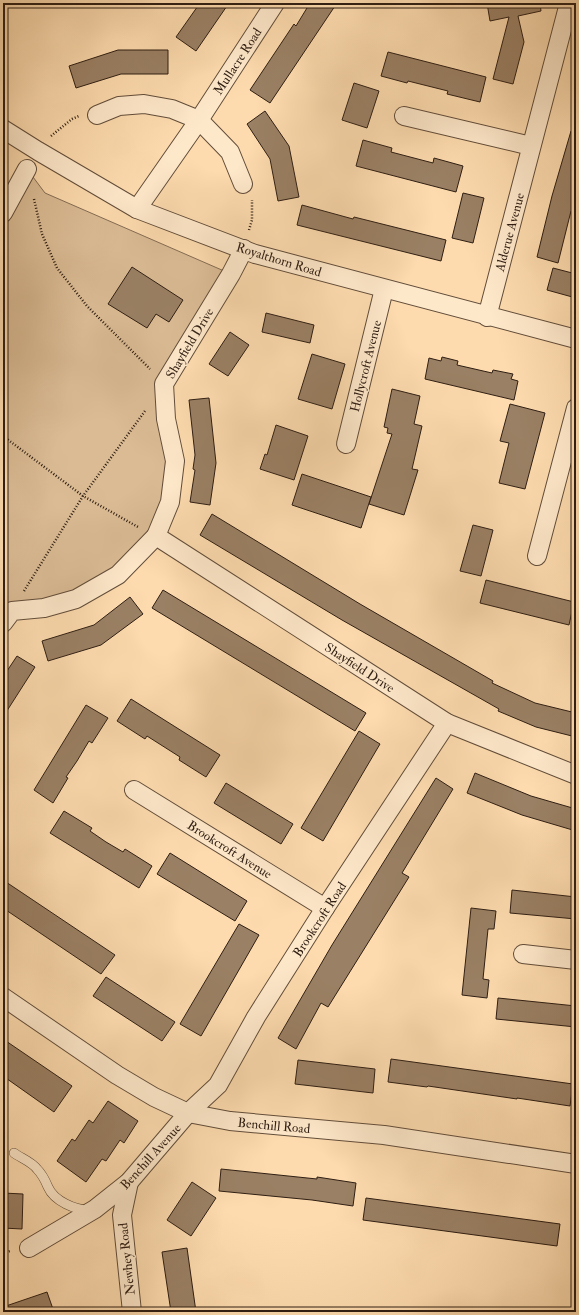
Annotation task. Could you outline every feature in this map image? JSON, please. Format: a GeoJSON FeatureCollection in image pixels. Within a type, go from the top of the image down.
{"type":"FeatureCollection","features":[{"type":"Feature","properties":{"kind":"street","name":"Mullacre Road"},"geometry":{"type":"LineString","coordinates":[[137,209],[199,120],[275,3]]}},
{"type":"Feature","properties":{"kind":"street","name":"Alderue Avenue"},"geometry":{"type":"LineString","coordinates":[[487,317],[569,3]]}},
{"type":"Feature","properties":{"kind":"street"},"geometry":{"type":"LineString","coordinates":[[97,115],[119,106],[144,104],[172,109],[199,120],[230,152],[243,184]]}},
{"type":"Feature","properties":{"kind":"street"},"geometry":{"type":"LineString","coordinates":[[404,116],[532,146]]}},
{"type":"Feature","properties":{"kind":"street","name":"Royalthorn Road"},"geometry":{"type":"LineString","coordinates":[[3,129],[137,209],[255,254],[487,317],[576,339]]}},
{"type":"Feature","properties":{"kind":"street"},"geometry":{"type":"LineString","coordinates":[[3,213],[27,169]]}},
{"type":"Feature","properties":{"kind":"street","name":"Shayfield Drive"},"geometry":{"type":"LineString","coordinates":[[7,617],[76,599],[118,575],[156,536],[170,502],[175,461],[166,419],[164,384],[231,274],[244,249]]}},
{"type":"Feature","properties":{"kind":"street","name":"Hollycroft Avenue"},"geometry":{"type":"LineString","coordinates":[[346,444],[384,289]]}},
{"type":"Feature","properties":{"kind":"street"},"geometry":{"type":"LineString","coordinates":[[536,556],[576,408]]}},
{"type":"Feature","properties":{"kind":"street","name":"Shayfield Drive"},"geometry":{"type":"LineString","coordinates":[[156,536],[447,723],[576,775]]}},
{"type":"Feature","properties":{"kind":"street","name":"Brookcroft Road"},"geometry":{"type":"LineString","coordinates":[[188,1113],[218,1085],[256,1017],[447,723]]}},
{"type":"Feature","properties":{"kind":"street","name":"Brookcroft Avenue"},"geometry":{"type":"LineString","coordinates":[[134,790],[326,908]]}},
{"type":"Feature","properties":{"kind":"street"},"geometry":{"type":"LineString","coordinates":[[523,954],[576,960]]}},
{"type":"Feature","properties":{"kind":"street","name":"Benchill Road"},"geometry":{"type":"LineString","coordinates":[[3,997],[117,1075],[154,1097],[188,1113],[230,1121],[384,1135],[576,1164]]}},
{"type":"Feature","properties":{"kind":"street","name":"Benchill Avenue"},"geometry":{"type":"LineString","coordinates":[[28,1248],[95,1210],[129,1182],[188,1113]]}},
{"type":"Feature","properties":{"kind":"street","name":"Newhey Road"},"geometry":{"type":"LineString","coordinates":[[129,1182],[122,1215],[132,1312]]}},
{"type":"Feature","properties":{"kind":"lane"},"geometry":{"type":"LineString","coordinates":[[14,1153],[36,1167],[45,1179],[48,1189],[63,1204],[83,1210],[95,1210]]}},
{"type":"Feature","properties":{"kind":"path"},"geometry":{"type":"LineString","coordinates":[[38,151],[54,132],[72,119],[88,112],[97,115]]}},
{"type":"Feature","properties":{"kind":"path"},"geometry":{"type":"LineString","coordinates":[[27,169],[42,234],[57,268],[87,306],[164,384]]}},
{"type":"Feature","properties":{"kind":"path"},"geometry":{"type":"LineString","coordinates":[[243,184],[252,190],[252,220],[244,249]]}},
{"type":"Feature","properties":{"kind":"path"},"geometry":{"type":"LineString","coordinates":[[7,617],[83,496],[146,409]]}},
{"type":"Feature","properties":{"kind":"path"},"geometry":{"type":"LineString","coordinates":[[3,436],[83,496],[156,536]]}},
{"type":"Feature","properties":{"kind":"shaded area"},"geometry":{"type":"Polygon","coordinates":[[[27,169],[45,193],[231,274],[164,385],[170,502],[118,575],[3,623],[3,213],[27,169]]]}},
{"type":"Feature","properties":{"kind":"building"},"geometry":{"type":"Polygon","coordinates":[[[200,3],[229,3],[196,51],[176,37],[200,3]]]}},
{"type":"Feature","properties":{"kind":"building"},"geometry":{"type":"Polygon","coordinates":[[[310,3],[337,3],[270,103],[250,90],[294,24],[296,26],[310,3]]]}},
{"type":"Feature","properties":{"kind":"building"},"geometry":{"type":"Polygon","coordinates":[[[487,3],[540,3],[541,11],[518,16],[524,42],[513,84],[493,79],[509,17],[490,21],[487,3]]]}},
{"type":"Feature","properties":{"kind":"building"},"geometry":{"type":"Polygon","coordinates":[[[118,50],[168,50],[168,74],[121,74],[76,88],[69,66],[118,50]]]}},
{"type":"Feature","properties":{"kind":"building"},"geometry":{"type":"Polygon","coordinates":[[[388,52],[486,77],[480,102],[447,94],[448,91],[381,76],[388,52]]]}},
{"type":"Feature","properties":{"kind":"building"},"geometry":{"type":"Polygon","coordinates":[[[354,83],[379,91],[367,128],[342,120],[354,83]]]}},
{"type":"Feature","properties":{"kind":"building"},"geometry":{"type":"Polygon","coordinates":[[[265,111],[289,146],[299,197],[278,201],[270,159],[247,124],[265,111]]]}},
{"type":"Feature","properties":{"kind":"building"},"geometry":{"type":"Polygon","coordinates":[[[571,131],[576,131],[576,198],[572,212],[571,211],[558,263],[537,257],[552,196],[571,131]]]}},
{"type":"Feature","properties":{"kind":"building"},"geometry":{"type":"Polygon","coordinates":[[[363,140],[392,148],[391,152],[433,163],[434,158],[463,166],[456,192],[356,166],[363,140]]]}},
{"type":"Feature","properties":{"kind":"building"},"geometry":{"type":"Polygon","coordinates":[[[463,193],[484,198],[473,243],[452,238],[463,193]]]}},
{"type":"Feature","properties":{"kind":"building"},"geometry":{"type":"Polygon","coordinates":[[[302,205],[353,219],[354,217],[446,240],[441,261],[297,225],[302,205]]]}},
{"type":"Feature","properties":{"kind":"building"},"geometry":{"type":"Polygon","coordinates":[[[132,267],[183,300],[169,322],[156,314],[147,328],[108,304],[132,267]]]}},
{"type":"Feature","properties":{"kind":"building"},"geometry":{"type":"Polygon","coordinates":[[[553,268],[576,274],[576,298],[547,290],[553,268]]]}},
{"type":"Feature","properties":{"kind":"building"},"geometry":{"type":"Polygon","coordinates":[[[266,313],[314,325],[310,343],[262,332],[266,313]]]}},
{"type":"Feature","properties":{"kind":"building"},"geometry":{"type":"Polygon","coordinates":[[[230,332],[249,345],[228,376],[209,364],[230,332]]]}},
{"type":"Feature","properties":{"kind":"building"},"geometry":{"type":"Polygon","coordinates":[[[312,354],[345,364],[332,409],[298,399],[312,354]]]}},
{"type":"Feature","properties":{"kind":"building"},"geometry":{"type":"Polygon","coordinates":[[[442,357],[458,361],[457,365],[492,373],[493,370],[513,374],[511,379],[518,381],[514,400],[425,379],[429,358],[441,361],[442,357]]]}},
{"type":"Feature","properties":{"kind":"building"},"geometry":{"type":"Polygon","coordinates":[[[392,389],[420,396],[414,424],[422,426],[412,469],[418,470],[404,515],[369,504],[392,434],[387,433],[388,428],[384,427],[392,389]]]}},
{"type":"Feature","properties":{"kind":"building"},"geometry":{"type":"Polygon","coordinates":[[[209,398],[216,463],[210,505],[190,502],[195,470],[193,469],[195,455],[189,400],[209,398]]]}},
{"type":"Feature","properties":{"kind":"building"},"geometry":{"type":"Polygon","coordinates":[[[510,404],[545,413],[525,489],[499,483],[509,443],[500,441],[510,404]]]}},
{"type":"Feature","properties":{"kind":"building"},"geometry":{"type":"Polygon","coordinates":[[[276,425],[308,436],[294,480],[260,469],[265,454],[267,455],[276,425]]]}},
{"type":"Feature","properties":{"kind":"building"},"geometry":{"type":"Polygon","coordinates":[[[302,474],[371,497],[361,528],[292,505],[302,474]]]}},
{"type":"Feature","properties":{"kind":"building"},"geometry":{"type":"Polygon","coordinates":[[[212,514],[360,604],[493,681],[492,683],[535,703],[576,713],[576,737],[536,727],[498,711],[499,709],[342,620],[200,535],[212,514]]]}},
{"type":"Feature","properties":{"kind":"building"},"geometry":{"type":"Polygon","coordinates":[[[473,525],[493,530],[481,576],[460,571],[473,525]]]}},
{"type":"Feature","properties":{"kind":"building"},"geometry":{"type":"Polygon","coordinates":[[[486,580],[574,602],[569,625],[480,603],[486,580]]]}},
{"type":"Feature","properties":{"kind":"building"},"geometry":{"type":"Polygon","coordinates":[[[163,590],[366,713],[355,731],[152,608],[163,590]]]}},
{"type":"Feature","properties":{"kind":"building"},"geometry":{"type":"Polygon","coordinates":[[[130,597],[143,614],[101,645],[48,661],[42,641],[94,625],[130,597]]]}},
{"type":"Feature","properties":{"kind":"building"},"geometry":{"type":"Polygon","coordinates":[[[17,656],[35,667],[3,717],[3,677],[17,656]]]}},
{"type":"Feature","properties":{"kind":"building"},"geometry":{"type":"Polygon","coordinates":[[[131,699],[220,755],[206,777],[179,760],[180,757],[147,736],[145,739],[117,721],[131,699]]]}},
{"type":"Feature","properties":{"kind":"building"},"geometry":{"type":"Polygon","coordinates":[[[86,705],[108,718],[92,743],[89,741],[66,777],[68,778],[53,803],[34,790],[86,705]]]}},
{"type":"Feature","properties":{"kind":"building"},"geometry":{"type":"Polygon","coordinates":[[[359,731],[380,744],[323,841],[301,828],[359,731]]]}},
{"type":"Feature","properties":{"kind":"building"},"geometry":{"type":"Polygon","coordinates":[[[475,773],[531,796],[576,809],[576,831],[522,815],[467,793],[475,773]]]}},
{"type":"Feature","properties":{"kind":"building"},"geometry":{"type":"Polygon","coordinates":[[[436,778],[453,789],[402,873],[409,877],[328,1007],[321,1003],[296,1049],[278,1038],[332,945],[436,778]]]}},
{"type":"Feature","properties":{"kind":"building"},"geometry":{"type":"Polygon","coordinates":[[[226,783],[293,824],[281,844],[214,803],[226,783]]]}},
{"type":"Feature","properties":{"kind":"building"},"geometry":{"type":"Polygon","coordinates":[[[64,811],[92,828],[90,831],[106,842],[123,852],[125,849],[152,866],[139,888],[50,833],[64,811]]]}},
{"type":"Feature","properties":{"kind":"building"},"geometry":{"type":"Polygon","coordinates":[[[170,853],[247,901],[235,921],[157,874],[170,853]]]}},
{"type":"Feature","properties":{"kind":"building"},"geometry":{"type":"Polygon","coordinates":[[[3,880],[115,955],[101,974],[3,908],[3,880]]]}},
{"type":"Feature","properties":{"kind":"building"},"geometry":{"type":"Polygon","coordinates":[[[512,890],[576,897],[576,919],[510,913],[512,890]]]}},
{"type":"Feature","properties":{"kind":"building"},"geometry":{"type":"Polygon","coordinates":[[[471,908],[496,911],[494,929],[488,929],[483,979],[489,980],[487,998],[462,995],[471,908]]]}},
{"type":"Feature","properties":{"kind":"building"},"geometry":{"type":"Polygon","coordinates":[[[239,924],[259,935],[201,1036],[180,1024],[239,924]]]}},
{"type":"Feature","properties":{"kind":"building"},"geometry":{"type":"Polygon","coordinates":[[[106,977],[175,1022],[162,1041],[93,996],[106,977]]]}},
{"type":"Feature","properties":{"kind":"building"},"geometry":{"type":"Polygon","coordinates":[[[498,998],[576,1006],[576,1027],[496,1019],[498,998]]]}},
{"type":"Feature","properties":{"kind":"building"},"geometry":{"type":"Polygon","coordinates":[[[3,1039],[72,1086],[54,1112],[3,1076],[3,1039]]]}},
{"type":"Feature","properties":{"kind":"building"},"geometry":{"type":"Polygon","coordinates":[[[391,1059],[573,1084],[570,1106],[428,1086],[388,1082],[391,1059]]]}},
{"type":"Feature","properties":{"kind":"building"},"geometry":{"type":"Polygon","coordinates":[[[298,1060],[375,1069],[373,1093],[295,1084],[298,1060]]]}},
{"type":"Feature","properties":{"kind":"building"},"geometry":{"type":"Polygon","coordinates":[[[108,1101],[138,1121],[124,1143],[120,1140],[106,1161],[102,1159],[86,1182],[57,1161],[72,1139],[75,1141],[89,1120],[93,1123],[108,1101]]]}},
{"type":"Feature","properties":{"kind":"building"},"geometry":{"type":"Polygon","coordinates":[[[221,1169],[317,1179],[317,1177],[356,1183],[353,1206],[312,1200],[219,1191],[221,1169]]]}},
{"type":"Feature","properties":{"kind":"building"},"geometry":{"type":"Polygon","coordinates":[[[192,1182],[216,1198],[191,1236],[167,1220],[192,1182]]]}},
{"type":"Feature","properties":{"kind":"building"},"geometry":{"type":"Polygon","coordinates":[[[3,1193],[23,1194],[22,1229],[3,1228],[3,1193]]]}},
{"type":"Feature","properties":{"kind":"building"},"geometry":{"type":"Polygon","coordinates":[[[366,1198],[560,1224],[557,1246],[363,1220],[366,1198]]]}},
{"type":"Feature","properties":{"kind":"building"},"geometry":{"type":"Polygon","coordinates":[[[187,1248],[196,1312],[171,1312],[162,1252],[187,1248]]]}},
{"type":"Feature","properties":{"kind":"building"},"geometry":{"type":"Polygon","coordinates":[[[47,1292],[54,1312],[3,1312],[3,1307],[47,1292]]]}}]}
